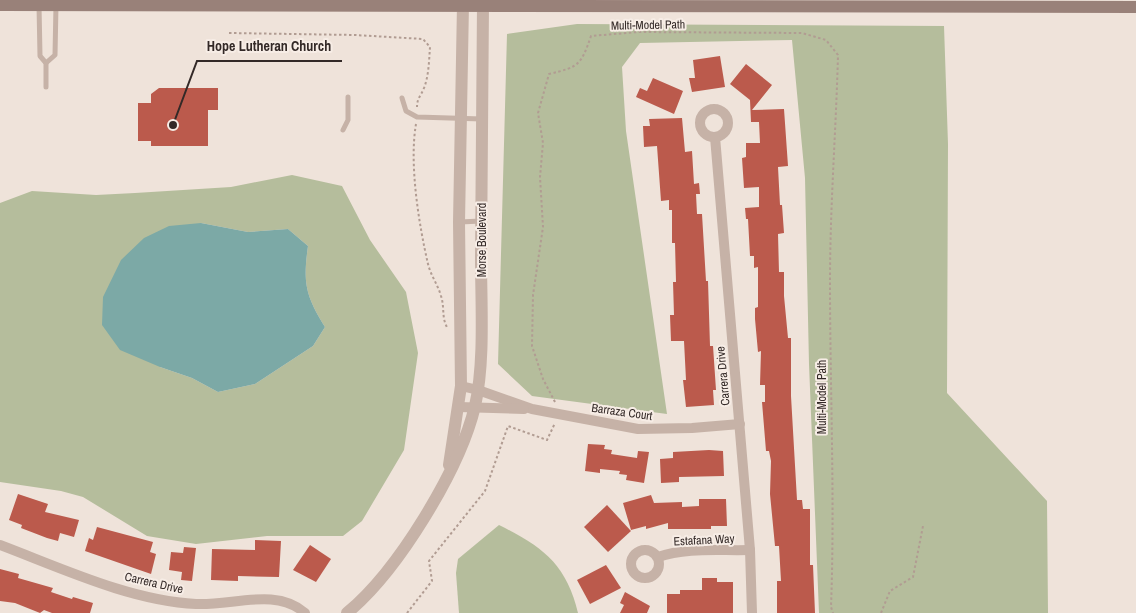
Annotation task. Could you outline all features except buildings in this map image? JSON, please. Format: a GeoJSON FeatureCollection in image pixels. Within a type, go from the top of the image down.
{"type":"FeatureCollection","features":[{"type":"Feature","properties":{"kind":"main road"},"geometry":{"type":"LineString","coordinates":[[0,5],[38,2],[483,2],[1136,7]]}},
{"type":"Feature","properties":{"kind":"street","name":"Morse Boulevard"},"geometry":{"type":"LineString","coordinates":[[447,473],[461,386],[459,222],[463,2]]}},
{"type":"Feature","properties":{"kind":"street","name":"Morse Boulevard"},"geometry":{"type":"LineString","coordinates":[[347,613],[393,564],[432,503],[447,473],[457,460],[474,408],[478,390],[482,222],[483,2]]}},
{"type":"Feature","properties":{"kind":"street","name":"Carrera Drive"},"geometry":{"type":"LineString","coordinates":[[715,137],[750,550],[752,613]]}},
{"type":"Feature","properties":{"kind":"street","name":"Barraza Court"},"geometry":{"type":"LineString","coordinates":[[461,386],[532,409],[638,429],[692,428],[740,424]]}},
{"type":"Feature","properties":{"kind":"street","name":"Barraza Court"},"geometry":{"type":"LineString","coordinates":[[459,407],[532,409]]}},
{"type":"Feature","properties":{"kind":"street","name":"Carrera Drive"},"geometry":{"type":"LineString","coordinates":[[0,545],[139,594],[195,604],[278,598],[297,605],[305,613]]}},
{"type":"Feature","properties":{"kind":"street","name":"Estafana Way"},"geometry":{"type":"LineString","coordinates":[[658,557],[686,551],[750,550]]}},
{"type":"Feature","properties":{"kind":"lane"},"geometry":{"type":"LineString","coordinates":[[38,2],[40,56],[46,62],[46,87]]}},
{"type":"Feature","properties":{"kind":"lane"},"geometry":{"type":"LineString","coordinates":[[46,62],[55,55],[56,2]]}},
{"type":"Feature","properties":{"kind":"lane"},"geometry":{"type":"LineString","coordinates":[[343,130],[348,120],[348,97]]}},
{"type":"Feature","properties":{"kind":"lane"},"geometry":{"type":"LineString","coordinates":[[402,98],[406,111],[417,117],[482,119]]}},
{"type":"Feature","properties":{"kind":"lane"},"geometry":{"type":"LineString","coordinates":[[459,222],[482,222]]}},
{"type":"Feature","properties":{"kind":"path","name":"Multi-Model Path"},"geometry":{"type":"LineString","coordinates":[[559,414],[532,346],[533,295],[543,227],[540,177],[543,142],[538,113],[549,74],[573,68],[583,60],[591,36],[638,32],[802,33],[826,40],[838,55],[830,280],[830,434],[833,487],[831,607],[833,613]]}},
{"type":"Feature","properties":{"kind":"path"},"geometry":{"type":"LineString","coordinates":[[229,33],[309,36],[355,35],[423,39],[430,47],[424,89],[417,100],[417,117],[412,146],[414,170],[428,265],[441,294],[444,306],[443,319],[451,333],[461,340]]}},
{"type":"Feature","properties":{"kind":"path"},"geometry":{"type":"LineString","coordinates":[[407,613],[432,581],[429,561],[485,491],[508,426],[547,440],[559,414]]}},
{"type":"Feature","properties":{"kind":"path"},"geometry":{"type":"LineString","coordinates":[[882,612],[890,591],[912,577],[923,526]]}},
{"type":"Feature","properties":{"kind":"green space"},"geometry":{"type":"Polygon","coordinates":[[[577,24],[944,26],[948,144],[947,393],[1047,501],[1048,613],[819,613],[809,364],[805,178],[792,40],[640,43],[622,67],[626,131],[667,414],[532,396],[498,364],[507,34],[577,24]]]}},
{"type":"Feature","properties":{"kind":"green space"},"geometry":{"type":"Polygon","coordinates":[[[292,175],[342,186],[370,240],[406,292],[418,353],[404,450],[362,521],[343,536],[267,536],[196,544],[147,536],[83,497],[61,491],[0,482],[0,203],[32,191],[96,195],[231,187],[292,175]],[[201,223],[160,367],[192,378],[218,392],[255,384],[313,346],[325,327],[313,306],[307,288],[308,246],[288,229],[248,232],[201,223]]]}},
{"type":"Feature","properties":{"kind":"green space"},"geometry":{"type":"Polygon","coordinates":[[[499,525],[528,541],[559,569],[567,582],[578,613],[459,613],[456,573],[458,559],[499,525]]]}},
{"type":"Feature","properties":{"kind":"water"},"geometry":{"type":"Polygon","coordinates":[[[201,223],[248,232],[288,229],[308,246],[307,288],[313,306],[325,327],[313,346],[255,384],[218,392],[192,378],[120,350],[102,325],[103,297],[121,260],[144,238],[169,226],[201,223]]]}},
{"type":"Feature","properties":{"kind":"place","name":"Hope Lutheran Church"},"geometry":{"type":"Point","coordinates":[173,125]}}]}
